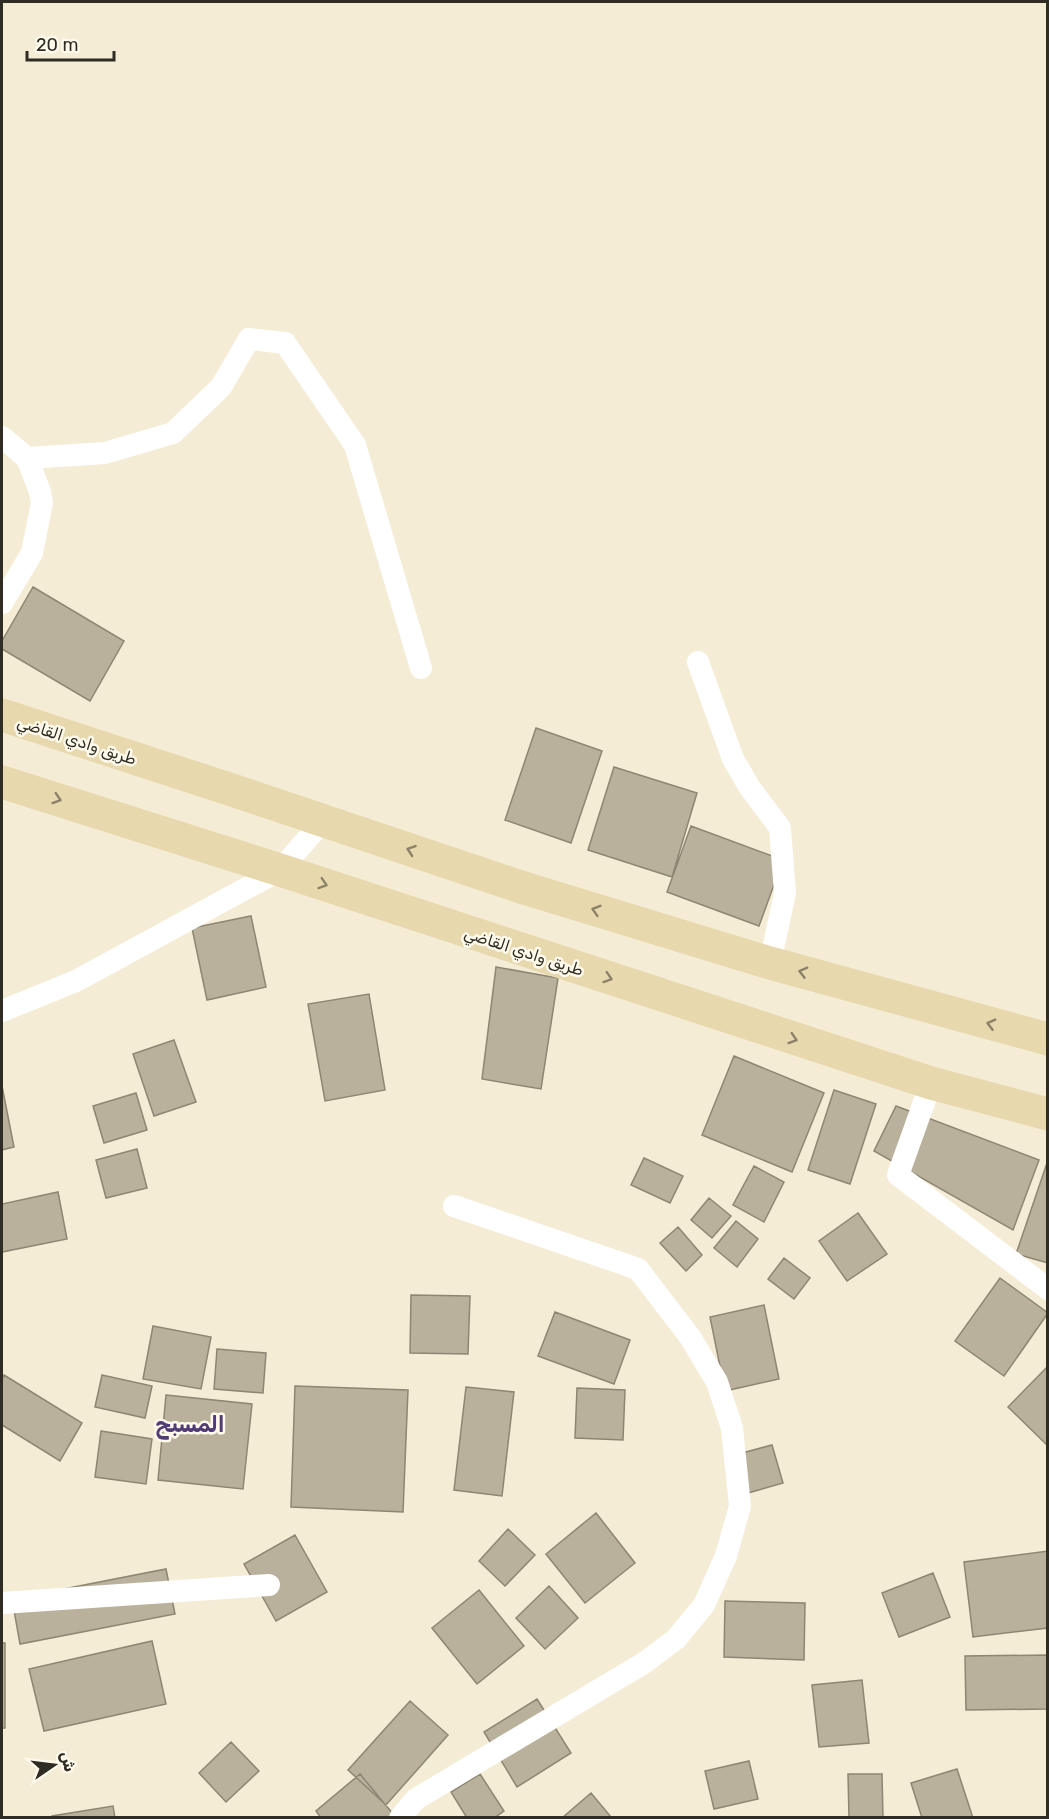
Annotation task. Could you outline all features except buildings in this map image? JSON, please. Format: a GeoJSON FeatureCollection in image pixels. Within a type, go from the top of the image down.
{"type":"FeatureCollection","features":[{"type":"Feature","properties":{"kind":"main road","name":"طريق وادي القاضي"},"geometry":{"type":"LineString","coordinates":[[2,715],[524,888],[770,963],[1047,1039]]}},
{"type":"Feature","properties":{"kind":"main road","name":"طريق وادي القاضي"},"geometry":{"type":"LineString","coordinates":[[2,782],[280,870],[931,1083],[1047,1114]]}},
{"type":"Feature","properties":{"kind":"street"},"geometry":{"type":"LineString","coordinates":[[27,459],[105,453],[173,433],[221,387],[249,339],[285,343],[355,445],[421,668]]}},
{"type":"Feature","properties":{"kind":"street"},"geometry":{"type":"LineString","coordinates":[[2,437],[27,459],[42,503],[32,553],[2,603]]}},
{"type":"Feature","properties":{"kind":"street"},"geometry":{"type":"LineString","coordinates":[[698,663],[734,759],[755,796],[780,828],[785,893],[770,963]]}},
{"type":"Feature","properties":{"kind":"street"},"geometry":{"type":"LineString","coordinates":[[2,1011],[76,981],[280,870],[324,820]]}},
{"type":"Feature","properties":{"kind":"street"},"geometry":{"type":"LineString","coordinates":[[931,1083],[898,1175],[1047,1289]]}},
{"type":"Feature","properties":{"kind":"street"},"geometry":{"type":"LineString","coordinates":[[400,1818],[416,1799],[644,1663],[676,1640],[704,1605],[726,1556],[740,1506],[732,1428],[717,1382],[690,1337],[638,1269],[454,1206]]}},
{"type":"Feature","properties":{"kind":"street"},"geometry":{"type":"LineString","coordinates":[[2,1603],[269,1585]]}},
{"type":"Feature","properties":{"kind":"district","name":"المسبح"},"geometry":{"type":"Point","coordinates":[190,1424]}}]}
